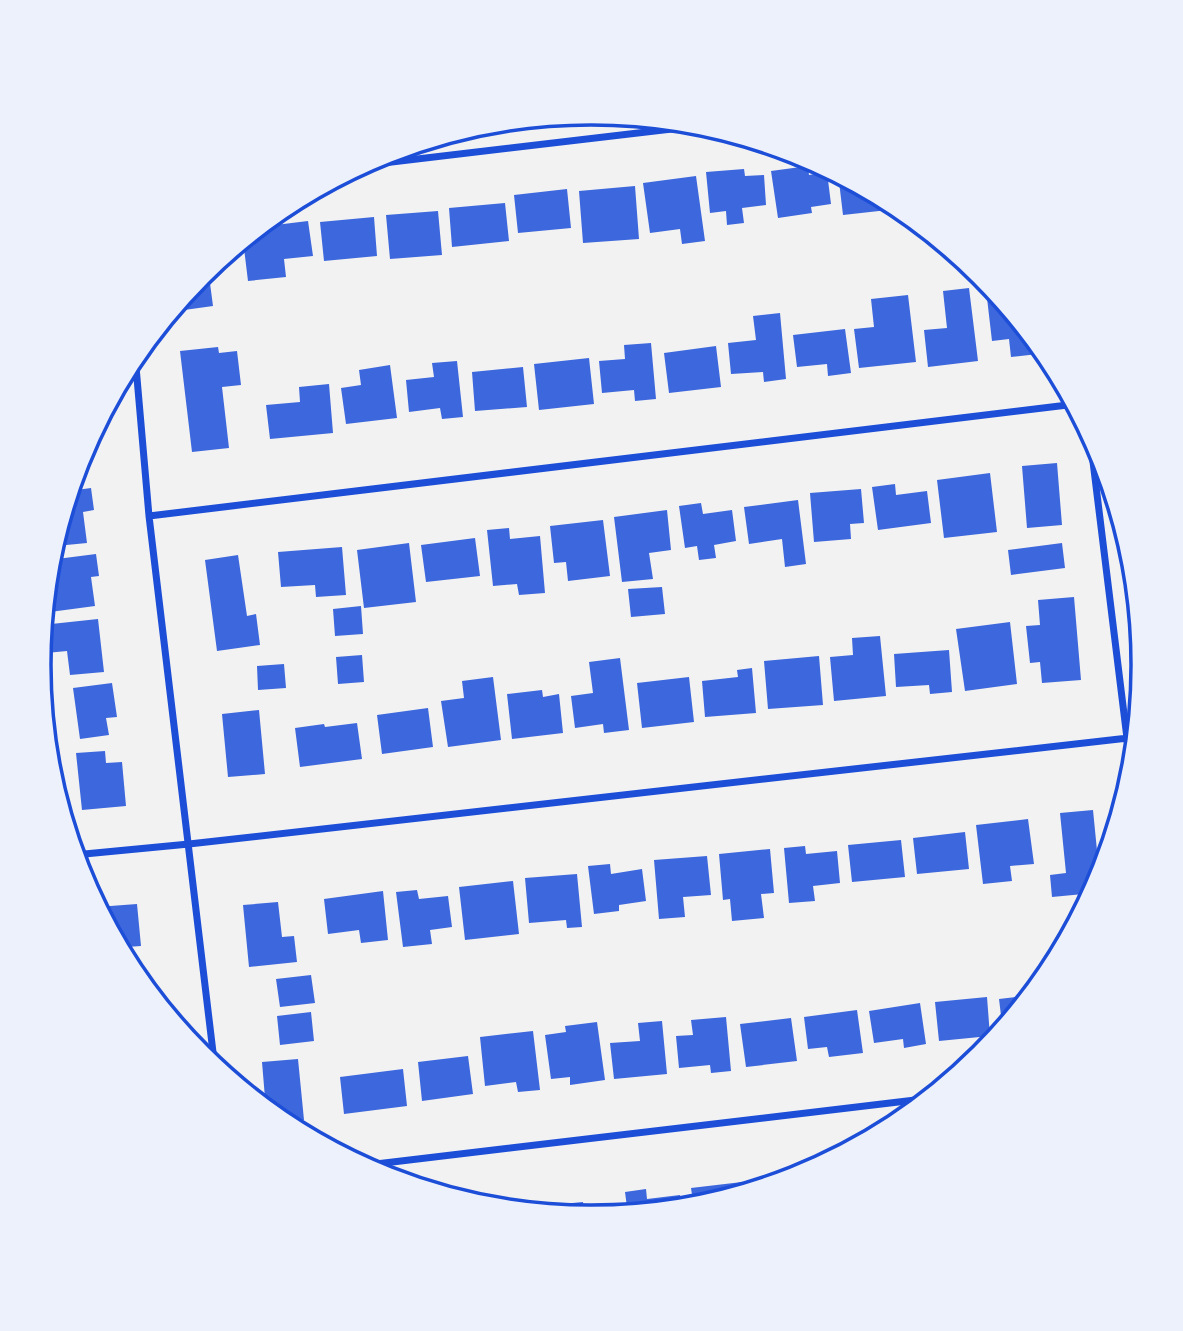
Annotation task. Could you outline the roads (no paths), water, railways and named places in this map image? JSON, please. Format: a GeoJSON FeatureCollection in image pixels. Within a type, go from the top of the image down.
{"type":"FeatureCollection","features":[{"type":"Feature","properties":{"kind":"street"},"geometry":{"type":"LineString","coordinates":[[397,161],[666,130]]}},
{"type":"Feature","properties":{"kind":"street"},"geometry":{"type":"LineString","coordinates":[[137,374],[149,516],[213,1052]]}},
{"type":"Feature","properties":{"kind":"street"},"geometry":{"type":"LineString","coordinates":[[149,516],[1065,405]]}},
{"type":"Feature","properties":{"kind":"street"},"geometry":{"type":"LineString","coordinates":[[1094,466],[1128,737]]}},
{"type":"Feature","properties":{"kind":"street"},"geometry":{"type":"LineString","coordinates":[[85,854],[1128,738]]}},
{"type":"Feature","properties":{"kind":"street"},"geometry":{"type":"LineString","coordinates":[[381,1163],[913,1100]]}}]}
